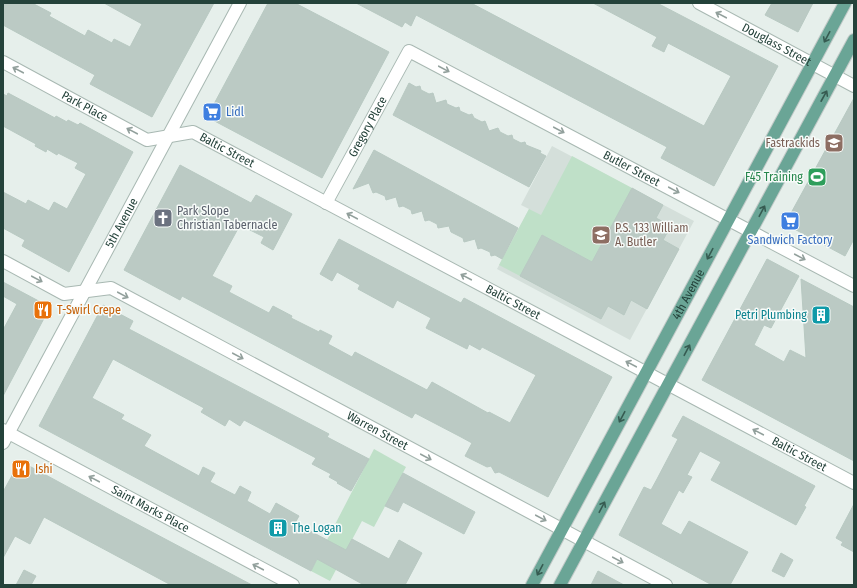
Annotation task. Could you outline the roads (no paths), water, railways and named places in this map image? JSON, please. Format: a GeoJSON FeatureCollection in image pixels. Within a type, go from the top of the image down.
{"type":"FeatureCollection","features":[{"type":"Feature","properties":{"kind":"main road","name":"4th Avenue"},"geometry":{"type":"LineString","coordinates":[[532,585],[845,3]]}},
{"type":"Feature","properties":{"kind":"main road","name":"4th Avenue"},"geometry":{"type":"LineString","coordinates":[[560,585],[854,40]]}},
{"type":"Feature","properties":{"kind":"street","name":"5th Avenue"},"geometry":{"type":"LineString","coordinates":[[5,436],[86,290],[240,3]]}},
{"type":"Feature","properties":{"kind":"street","name":"Douglass Street"},"geometry":{"type":"LineString","coordinates":[[699,3],[854,86]]}},
{"type":"Feature","properties":{"kind":"street","name":"Gregory Place"},"geometry":{"type":"LineString","coordinates":[[326,203],[409,51]]}},
{"type":"Feature","properties":{"kind":"street","name":"Butler Street"},"geometry":{"type":"LineString","coordinates":[[409,51],[854,286]]}},
{"type":"Feature","properties":{"kind":"street","name":"Park Place"},"geometry":{"type":"LineString","coordinates":[[3,62],[148,140],[169,136]]}},
{"type":"Feature","properties":{"kind":"street","name":"Baltic Street"},"geometry":{"type":"LineString","coordinates":[[169,136],[193,132],[854,483]]}},
{"type":"Feature","properties":{"kind":"street","name":"Warren Street"},"geometry":{"type":"LineString","coordinates":[[3,261],[64,294],[111,288],[666,585]]}},
{"type":"Feature","properties":{"kind":"street","name":"Saint Marks Place"},"geometry":{"type":"LineString","coordinates":[[5,436],[292,585]]}},
{"type":"Feature","properties":{"kind":"place","name":"Lidl"},"geometry":{"type":"Point","coordinates":[212,112]}},
{"type":"Feature","properties":{"kind":"place","name":"Fastrackids"},"geometry":{"type":"Point","coordinates":[834,143]}},
{"type":"Feature","properties":{"kind":"place","name":"F45 Training"},"geometry":{"type":"Point","coordinates":[817,177]}},
{"type":"Feature","properties":{"kind":"place","name":"Park Slope Christian Tabernacle"},"geometry":{"type":"Point","coordinates":[163,218]}},
{"type":"Feature","properties":{"kind":"place","name":"Sandwich Factory"},"geometry":{"type":"Point","coordinates":[790,221]}},
{"type":"Feature","properties":{"kind":"place","name":"P.S. 133 William A. Butler"},"geometry":{"type":"Point","coordinates":[601,235]}},
{"type":"Feature","properties":{"kind":"place","name":"T-Swirl Crepe"},"geometry":{"type":"Point","coordinates":[43,310]}},
{"type":"Feature","properties":{"kind":"place","name":"Petri Plumbing"},"geometry":{"type":"Point","coordinates":[821,315]}},
{"type":"Feature","properties":{"kind":"place","name":"Ishi"},"geometry":{"type":"Point","coordinates":[21,469]}},
{"type":"Feature","properties":{"kind":"place","name":"The Logan"},"geometry":{"type":"Point","coordinates":[278,528]}}]}
